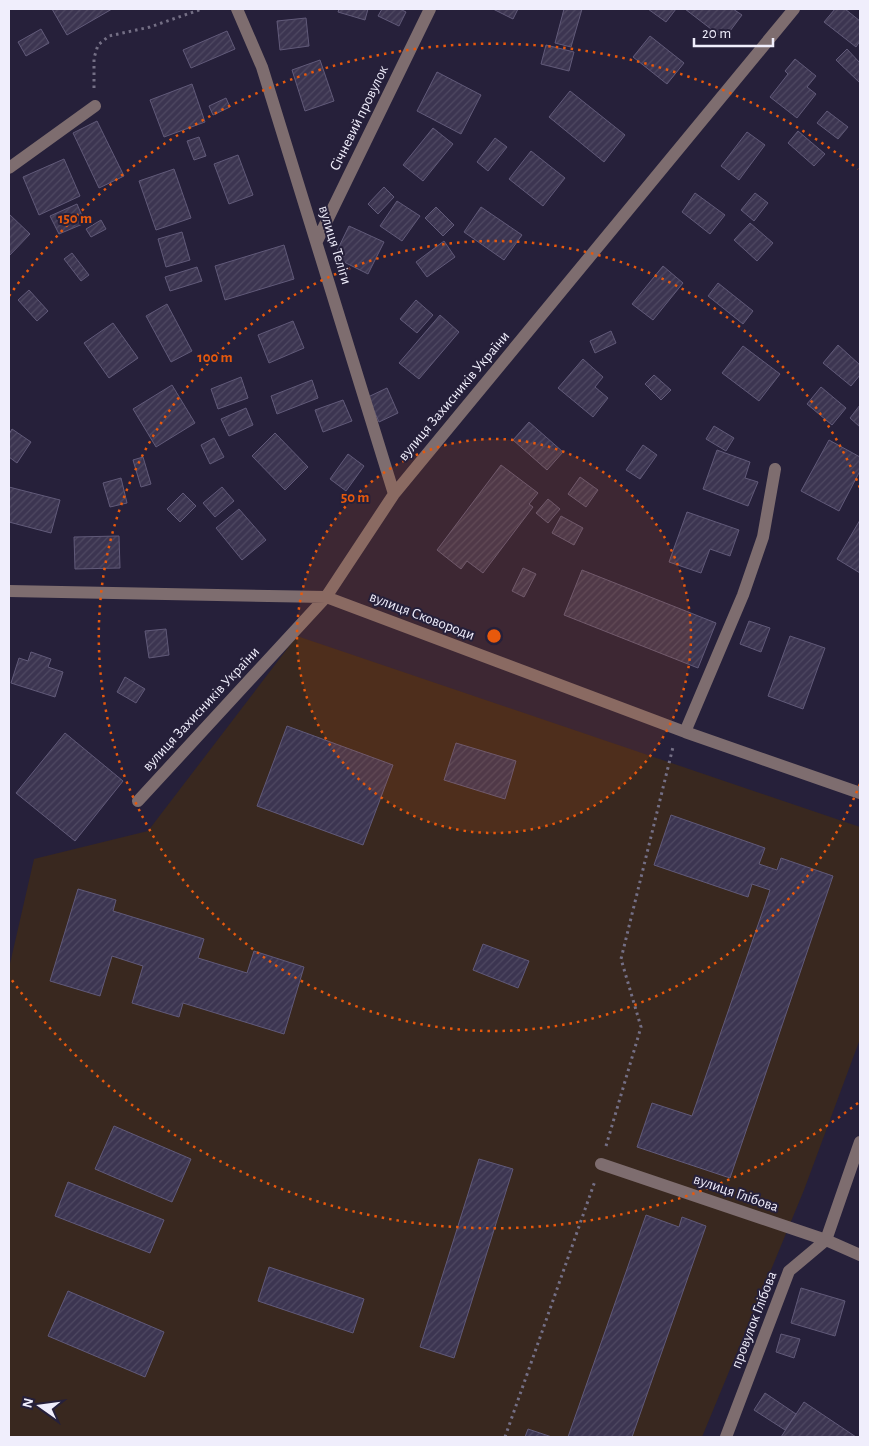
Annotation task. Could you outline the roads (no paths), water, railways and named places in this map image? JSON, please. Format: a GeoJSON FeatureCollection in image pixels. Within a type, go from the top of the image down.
{"type":"FeatureCollection","features":[{"type":"Feature","properties":{"kind":"street","name":"вулиця Теліги"},"geometry":{"type":"LineString","coordinates":[[237,9],[262,67],[394,494]]}},
{"type":"Feature","properties":{"kind":"street","name":"Січневий провулок"},"geometry":{"type":"LineString","coordinates":[[316,241],[430,9]]}},
{"type":"Feature","properties":{"kind":"street","name":"вулиця Захисників України"},"geometry":{"type":"LineString","coordinates":[[138,801],[326,597],[394,494],[794,9]]}},
{"type":"Feature","properties":{"kind":"street"},"geometry":{"type":"LineString","coordinates":[[9,168],[95,106]]}},
{"type":"Feature","properties":{"kind":"street"},"geometry":{"type":"LineString","coordinates":[[682,731],[744,595],[763,537],[775,469]]}},
{"type":"Feature","properties":{"kind":"street","name":"вулиця Сковороди"},"geometry":{"type":"LineString","coordinates":[[9,591],[326,597],[682,731],[860,793]]}},
{"type":"Feature","properties":{"kind":"street"},"geometry":{"type":"LineString","coordinates":[[826,1240],[860,1142]]}},
{"type":"Feature","properties":{"kind":"street","name":"вулиця Глібова"},"geometry":{"type":"LineString","coordinates":[[601,1164],[826,1240],[860,1254]]}},
{"type":"Feature","properties":{"kind":"street","name":"провулок Глібова"},"geometry":{"type":"LineString","coordinates":[[726,1437],[789,1271],[826,1240]]}}]}
